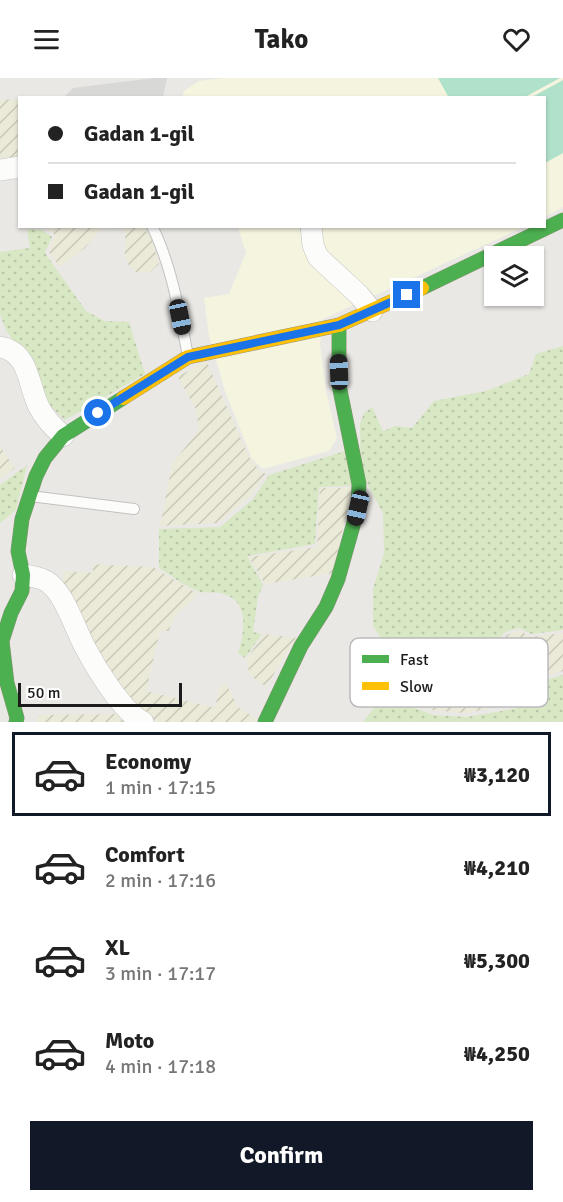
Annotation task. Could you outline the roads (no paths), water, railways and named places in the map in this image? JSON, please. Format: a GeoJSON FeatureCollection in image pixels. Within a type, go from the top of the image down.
{"type":"FeatureCollection","features":[{"type":"Feature","properties":{"kind":"street"},"geometry":{"type":"LineString","coordinates":[[0,171],[18,167]]}},
{"type":"Feature","properties":{"kind":"street"},"geometry":{"type":"LineString","coordinates":[[16,722],[2,641],[11,613],[22,591],[23,575],[18,551],[22,519],[45,458],[63,436],[188,357],[339,325],[443,279],[563,220]]}},
{"type":"Feature","properties":{"kind":"street"},"geometry":{"type":"LineString","coordinates":[[310,228],[318,257],[359,295],[372,311]]}},
{"type":"Feature","properties":{"kind":"street"},"geometry":{"type":"LineString","coordinates":[[265,722],[301,646],[326,608],[345,558],[358,508],[359,484],[339,384],[339,325]]}},
{"type":"Feature","properties":{"kind":"street"},"geometry":{"type":"LineString","coordinates":[[1,345],[19,357],[27,371],[38,405],[49,423],[63,436]]}},
{"type":"Feature","properties":{"kind":"street"},"geometry":{"type":"LineString","coordinates":[[23,575],[47,582],[56,592],[69,612],[86,650],[122,703],[135,718],[143,722]]}},
{"type":"Feature","properties":{"kind":"lane"},"geometry":{"type":"LineString","coordinates":[[153,228],[165,257],[176,297],[188,357]]}},
{"type":"Feature","properties":{"kind":"lane"},"geometry":{"type":"LineString","coordinates":[[30,496],[134,509]]}}]}
